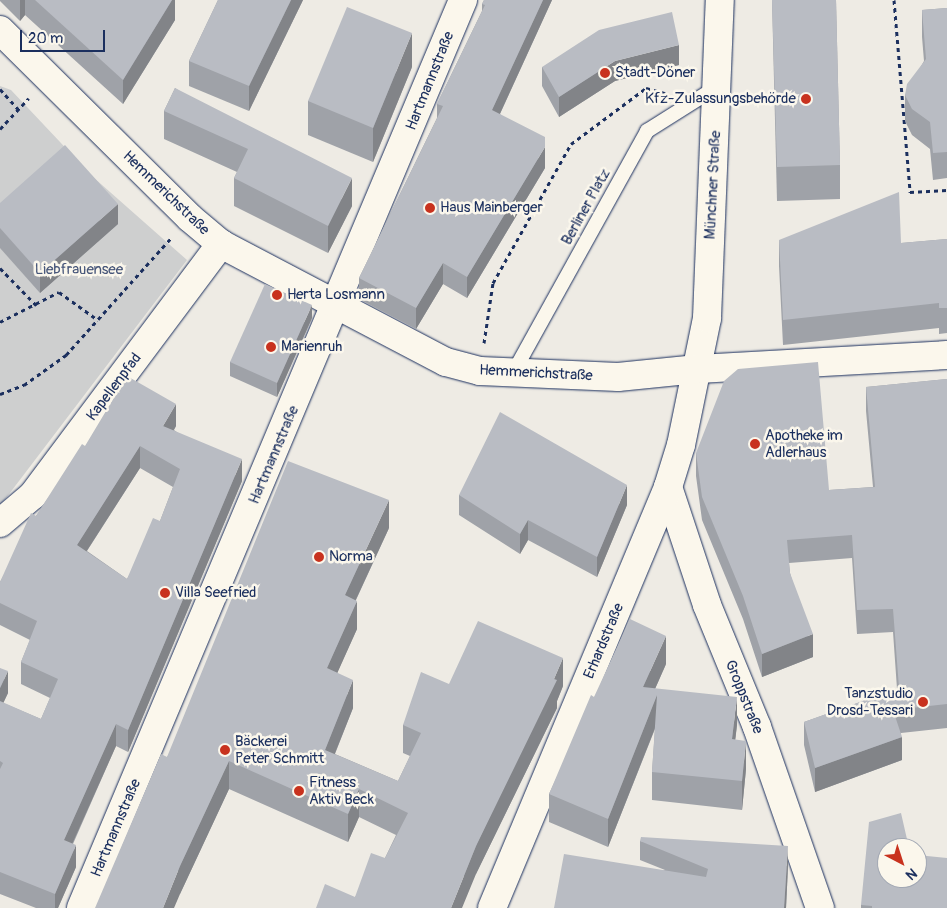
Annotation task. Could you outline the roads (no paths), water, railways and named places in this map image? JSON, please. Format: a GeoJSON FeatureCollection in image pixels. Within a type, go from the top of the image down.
{"type":"FeatureCollection","features":[{"type":"Feature","properties":{"kind":"street","name":"Hartmannstraße"},"geometry":{"type":"LineString","coordinates":[[81,908],[336,307],[463,0]]}},
{"type":"Feature","properties":{"kind":"street","name":"Münchner Straße"},"geometry":{"type":"LineString","coordinates":[[698,369],[707,318],[718,86],[720,0]]}},
{"type":"Feature","properties":{"kind":"street","name":"Hemmerichstraße"},"geometry":{"type":"LineString","coordinates":[[0,30],[190,218],[221,244],[336,307],[446,362],[480,371],[618,377],[698,369],[947,355]]}},
{"type":"Feature","properties":{"kind":"street","name":"Kapellenpfad"},"geometry":{"type":"LineString","coordinates":[[0,523],[33,495],[221,244]]}},
{"type":"Feature","properties":{"kind":"street","name":"Erhardstraße"},"geometry":{"type":"LineString","coordinates":[[492,908],[668,487],[681,445],[698,369]]}},
{"type":"Feature","properties":{"kind":"street","name":"Groppstraße"},"geometry":{"type":"LineString","coordinates":[[668,487],[707,605],[756,727],[820,908]]}},
{"type":"Feature","properties":{"kind":"lane","name":"Berliner Platz"},"geometry":{"type":"LineString","coordinates":[[513,373],[646,131],[718,86]]}},
{"type":"Feature","properties":{"kind":"place","name":"Stadt-Döner"},"geometry":{"type":"Point","coordinates":[605,73]}},
{"type":"Feature","properties":{"kind":"place","name":"Kfz-Zulassungsbehörde"},"geometry":{"type":"Point","coordinates":[806,99]}},
{"type":"Feature","properties":{"kind":"place","name":"Haus Mainberger"},"geometry":{"type":"Point","coordinates":[430,208]}},
{"type":"Feature","properties":{"kind":"place","name":"Herta Losmann"},"geometry":{"type":"Point","coordinates":[277,295]}},
{"type":"Feature","properties":{"kind":"place","name":"Marienruh"},"geometry":{"type":"Point","coordinates":[271,347]}},
{"type":"Feature","properties":{"kind":"place","name":"Apotheke im Adlerhaus"},"geometry":{"type":"Point","coordinates":[755,444]}},
{"type":"Feature","properties":{"kind":"place","name":"Norma"},"geometry":{"type":"Point","coordinates":[319,557]}},
{"type":"Feature","properties":{"kind":"place","name":"Villa Seefried"},"geometry":{"type":"Point","coordinates":[165,593]}},
{"type":"Feature","properties":{"kind":"place","name":"Tanzstudio Drosd-Tessari"},"geometry":{"type":"Point","coordinates":[923,702]}},
{"type":"Feature","properties":{"kind":"place","name":"Bäckerei Peter Schmitt"},"geometry":{"type":"Point","coordinates":[225,750]}},
{"type":"Feature","properties":{"kind":"place","name":"Fitness Aktiv Beck"},"geometry":{"type":"Point","coordinates":[299,791]}},
{"type":"Feature","properties":{"kind":"park label","name":"Liebfrauensee"},"geometry":{"type":"Point","coordinates":[79,270]}}]}
